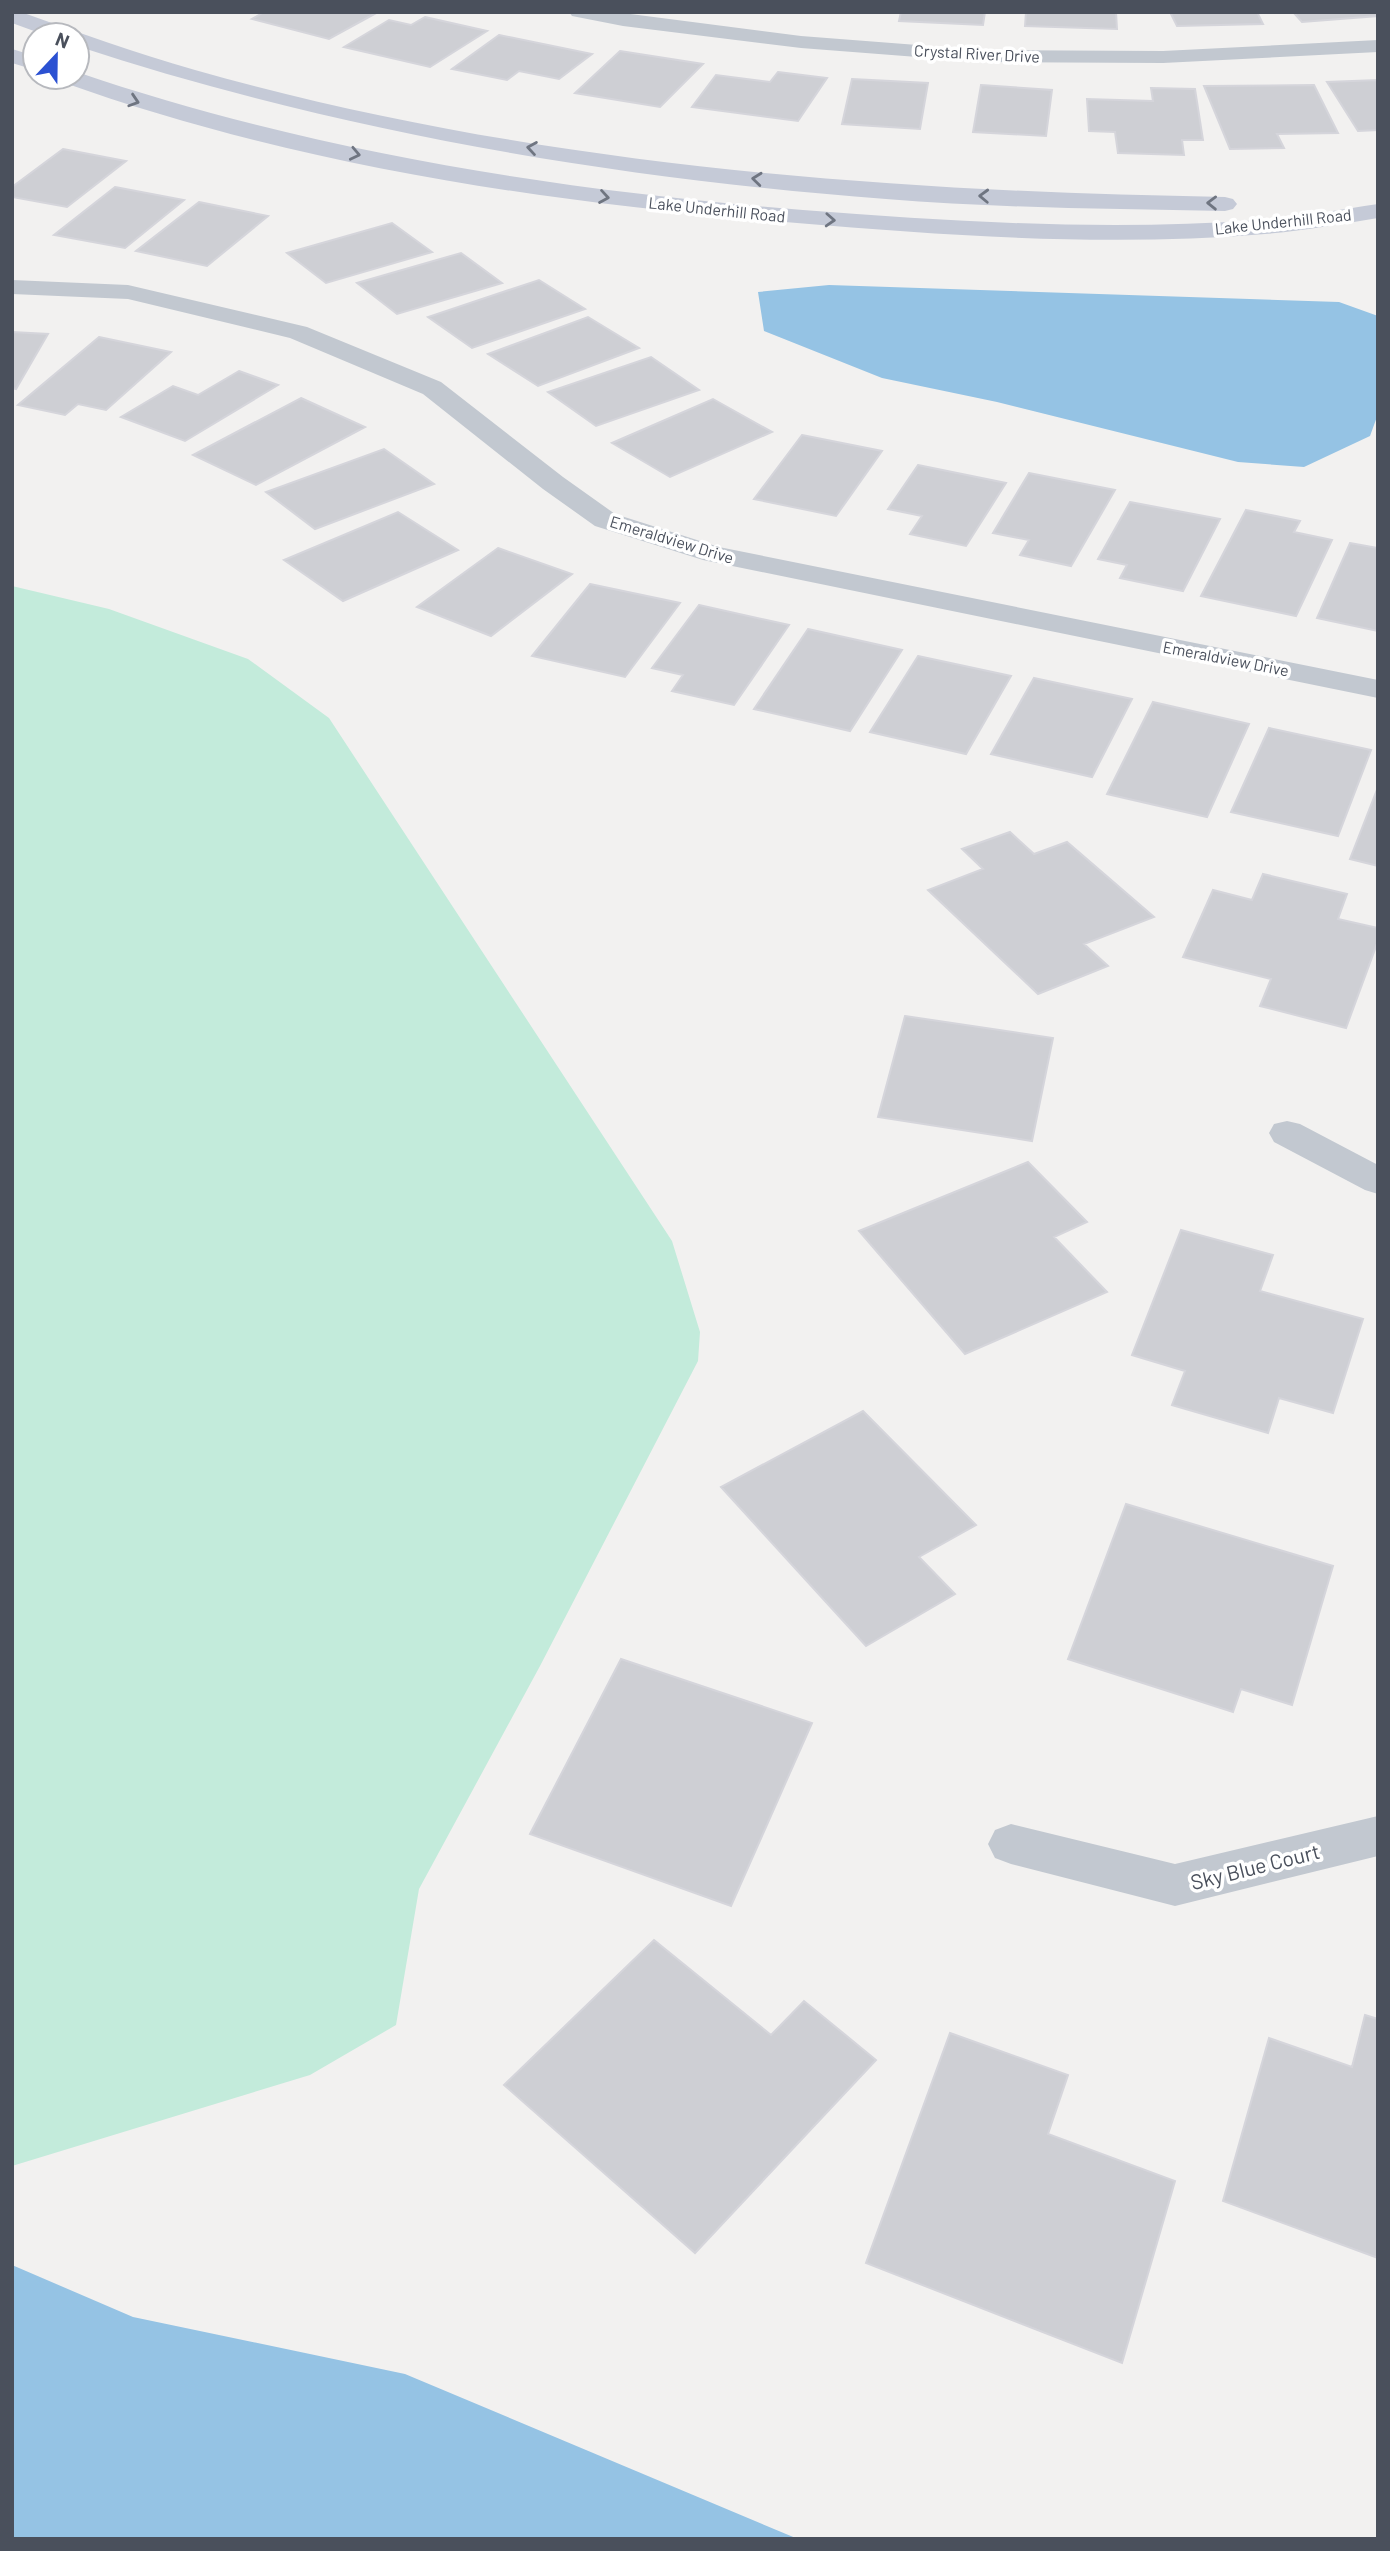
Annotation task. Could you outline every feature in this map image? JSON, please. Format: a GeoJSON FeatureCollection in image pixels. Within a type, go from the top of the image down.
{"type":"FeatureCollection","features":[{"type":"Feature","properties":{"kind":"street","name":"Crystal River Drive"},"geometry":{"type":"LineString","coordinates":[[579,12],[627,16],[801,42],[982,56],[1163,57],[1378,46]]}},
{"type":"Feature","properties":{"kind":"street","name":"Lake Underhill Road"},"geometry":{"type":"LineString","coordinates":[[91,43],[186,74],[325,110],[491,142],[680,171],[886,192],[1245,204]]}},
{"type":"Feature","properties":{"kind":"street","name":"Lake Underhill Road"},"geometry":{"type":"LineString","coordinates":[[91,85],[135,102],[275,137],[430,170],[632,201],[818,219],[1052,232],[1248,228],[1378,209]]}},
{"type":"Feature","properties":{"kind":"street","name":"Lake Underhill Road"},"geometry":{"type":"LineString","coordinates":[[1271,204],[1378,209]]}},
{"type":"Feature","properties":{"kind":"street","name":"Emeraldview Drive"},"geometry":{"type":"LineString","coordinates":[[12,287],[128,292],[298,331],[432,388],[553,483],[606,520],[713,554],[1378,689]]}},
{"type":"Feature","properties":{"kind":"street"},"geometry":{"type":"LineString","coordinates":[[1287,1133],[1378,1181]]}},
{"type":"Feature","properties":{"kind":"street","name":"Sky Blue Court"},"geometry":{"type":"LineString","coordinates":[[1011,1844],[1175,1885],[1378,1836]]}},
{"type":"Feature","properties":{"kind":"green space"},"geometry":{"type":"Polygon","coordinates":[[[12,586],[109,609],[248,659],[329,718],[672,1241],[700,1332],[698,1361],[540,1666],[419,1889],[396,2025],[310,2075],[12,2166],[12,586]]]}},
{"type":"Feature","properties":{"kind":"water"},"geometry":{"type":"Polygon","coordinates":[[[829,285],[1339,302],[1378,316],[1378,414],[1370,436],[1304,467],[1238,462],[997,402],[882,378],[764,331],[758,292],[829,285]]]}},
{"type":"Feature","properties":{"kind":"water"},"geometry":{"type":"Polygon","coordinates":[[[12,2265],[133,2317],[405,2374],[798,2539],[12,2539],[12,2265]]]}},
{"type":"Feature","properties":{"kind":"building"},"geometry":{"type":"Polygon","coordinates":[[[264,12],[378,12],[329,39],[252,19],[264,12]]]}},
{"type":"Feature","properties":{"kind":"building"},"geometry":{"type":"Polygon","coordinates":[[[901,12],[985,12],[983,25],[899,21],[901,12]]]}},
{"type":"Feature","properties":{"kind":"building"},"geometry":{"type":"Polygon","coordinates":[[[1026,12],[1116,12],[1117,29],[1025,26],[1026,12]]]}},
{"type":"Feature","properties":{"kind":"building"},"geometry":{"type":"Polygon","coordinates":[[[1170,12],[1257,12],[1263,24],[1177,26],[1170,12]]]}},
{"type":"Feature","properties":{"kind":"building"},"geometry":{"type":"Polygon","coordinates":[[[1293,12],[1378,12],[1378,16],[1302,22],[1293,12]]]}},
{"type":"Feature","properties":{"kind":"building"},"geometry":{"type":"Polygon","coordinates":[[[425,17],[487,31],[430,67],[344,47],[389,20],[411,25],[425,17]]]}},
{"type":"Feature","properties":{"kind":"building"},"geometry":{"type":"Polygon","coordinates":[[[499,35],[592,54],[559,79],[519,71],[507,80],[452,69],[499,35]]]}},
{"type":"Feature","properties":{"kind":"building"},"geometry":{"type":"Polygon","coordinates":[[[620,51],[703,64],[660,107],[575,93],[620,51]]]}},
{"type":"Feature","properties":{"kind":"building"},"geometry":{"type":"Polygon","coordinates":[[[778,72],[827,78],[798,121],[692,107],[716,75],[770,82],[778,72]]]}},
{"type":"Feature","properties":{"kind":"building"},"geometry":{"type":"Polygon","coordinates":[[[852,79],[928,83],[920,129],[842,124],[852,79]]]}},
{"type":"Feature","properties":{"kind":"building"},"geometry":{"type":"Polygon","coordinates":[[[1378,80],[1378,130],[1358,131],[1327,82],[1378,80]]]}},
{"type":"Feature","properties":{"kind":"building"},"geometry":{"type":"Polygon","coordinates":[[[981,85],[1052,90],[1046,136],[973,132],[981,85]]]}},
{"type":"Feature","properties":{"kind":"building"},"geometry":{"type":"Polygon","coordinates":[[[1314,85],[1338,133],[1277,134],[1284,148],[1230,149],[1204,86],[1314,85]]]}},
{"type":"Feature","properties":{"kind":"building"},"geometry":{"type":"Polygon","coordinates":[[[1151,88],[1195,89],[1203,140],[1182,140],[1184,155],[1118,153],[1115,132],[1089,131],[1087,99],[1153,101],[1151,88]]]}},
{"type":"Feature","properties":{"kind":"building"},"geometry":{"type":"Polygon","coordinates":[[[63,149],[126,161],[67,207],[12,197],[12,187],[63,149]]]}},
{"type":"Feature","properties":{"kind":"building"},"geometry":{"type":"Polygon","coordinates":[[[115,187],[184,200],[125,248],[54,235],[115,187]]]}},
{"type":"Feature","properties":{"kind":"building"},"geometry":{"type":"Polygon","coordinates":[[[199,202],[268,216],[207,266],[136,251],[199,202]]]}},
{"type":"Feature","properties":{"kind":"building"},"geometry":{"type":"Polygon","coordinates":[[[392,223],[432,252],[326,283],[287,253],[392,223]]]}},
{"type":"Feature","properties":{"kind":"building"},"geometry":{"type":"Polygon","coordinates":[[[461,253],[502,283],[397,314],[357,283],[461,253]]]}},
{"type":"Feature","properties":{"kind":"building"},"geometry":{"type":"Polygon","coordinates":[[[539,280],[585,309],[472,348],[428,317],[539,280]]]}},
{"type":"Feature","properties":{"kind":"building"},"geometry":{"type":"Polygon","coordinates":[[[588,317],[639,348],[538,386],[488,354],[588,317]]]}},
{"type":"Feature","properties":{"kind":"building"},"geometry":{"type":"Polygon","coordinates":[[[12,332],[48,334],[16,389],[12,388],[12,332]]]}},
{"type":"Feature","properties":{"kind":"building"},"geometry":{"type":"Polygon","coordinates":[[[99,337],[171,352],[106,410],[78,404],[65,415],[18,405],[99,337]]]}},
{"type":"Feature","properties":{"kind":"building"},"geometry":{"type":"Polygon","coordinates":[[[651,357],[699,390],[596,426],[548,392],[651,357]]]}},
{"type":"Feature","properties":{"kind":"building"},"geometry":{"type":"Polygon","coordinates":[[[239,371],[278,385],[185,441],[121,417],[173,386],[198,395],[239,371]]]}},
{"type":"Feature","properties":{"kind":"building"},"geometry":{"type":"Polygon","coordinates":[[[301,398],[365,427],[256,485],[193,455],[301,398]]]}},
{"type":"Feature","properties":{"kind":"building"},"geometry":{"type":"Polygon","coordinates":[[[713,399],[772,432],[670,477],[612,443],[713,399]]]}},
{"type":"Feature","properties":{"kind":"building"},"geometry":{"type":"Polygon","coordinates":[[[802,435],[882,451],[836,516],[754,499],[802,435]]]}},
{"type":"Feature","properties":{"kind":"building"},"geometry":{"type":"Polygon","coordinates":[[[384,449],[434,484],[315,529],[266,492],[384,449]]]}},
{"type":"Feature","properties":{"kind":"building"},"geometry":{"type":"Polygon","coordinates":[[[918,465],[1006,483],[966,546],[910,534],[922,516],[888,509],[918,465]]]}},
{"type":"Feature","properties":{"kind":"building"},"geometry":{"type":"Polygon","coordinates":[[[1029,473],[1115,490],[1071,566],[1020,555],[1029,540],[993,533],[1029,473]]]}},
{"type":"Feature","properties":{"kind":"building"},"geometry":{"type":"Polygon","coordinates":[[[1130,502],[1220,519],[1183,591],[1120,578],[1127,565],[1098,559],[1130,502]]]}},
{"type":"Feature","properties":{"kind":"building"},"geometry":{"type":"Polygon","coordinates":[[[1246,510],[1300,521],[1294,532],[1332,540],[1296,616],[1201,596],[1246,510]]]}},
{"type":"Feature","properties":{"kind":"building"},"geometry":{"type":"Polygon","coordinates":[[[398,512],[458,550],[343,601],[284,560],[398,512]]]}},
{"type":"Feature","properties":{"kind":"building"},"geometry":{"type":"Polygon","coordinates":[[[1350,543],[1378,548],[1378,631],[1317,618],[1350,543]]]}},
{"type":"Feature","properties":{"kind":"building"},"geometry":{"type":"Polygon","coordinates":[[[498,548],[572,574],[491,636],[417,607],[498,548]]]}},
{"type":"Feature","properties":{"kind":"building"},"geometry":{"type":"Polygon","coordinates":[[[590,584],[680,603],[625,677],[532,656],[590,584]]]}},
{"type":"Feature","properties":{"kind":"building"},"geometry":{"type":"Polygon","coordinates":[[[699,605],[789,625],[734,705],[672,691],[683,675],[652,668],[699,605]]]}},
{"type":"Feature","properties":{"kind":"building"},"geometry":{"type":"Polygon","coordinates":[[[808,629],[902,650],[850,731],[754,709],[808,629]]]}},
{"type":"Feature","properties":{"kind":"building"},"geometry":{"type":"Polygon","coordinates":[[[918,656],[1011,676],[966,754],[870,732],[918,656]]]}},
{"type":"Feature","properties":{"kind":"building"},"geometry":{"type":"Polygon","coordinates":[[[1034,678],[1132,699],[1092,777],[991,754],[1034,678]]]}},
{"type":"Feature","properties":{"kind":"building"},"geometry":{"type":"Polygon","coordinates":[[[1153,702],[1249,724],[1207,817],[1107,794],[1153,702]]]}},
{"type":"Feature","properties":{"kind":"building"},"geometry":{"type":"Polygon","coordinates":[[[1269,728],[1371,750],[1338,836],[1231,812],[1269,728]]]}},
{"type":"Feature","properties":{"kind":"building"},"geometry":{"type":"Polygon","coordinates":[[[1378,787],[1378,866],[1350,859],[1378,787]]]}},
{"type":"Feature","properties":{"kind":"building"},"geometry":{"type":"Polygon","coordinates":[[[1010,832],[1034,854],[1067,842],[1154,917],[1084,944],[1108,966],[1038,994],[928,890],[983,869],[962,849],[1010,832]]]}},
{"type":"Feature","properties":{"kind":"building"},"geometry":{"type":"Polygon","coordinates":[[[1263,874],[1347,894],[1338,919],[1378,928],[1378,941],[1346,1028],[1260,1006],[1271,979],[1183,957],[1213,890],[1252,900],[1263,874]]]}},
{"type":"Feature","properties":{"kind":"building"},"geometry":{"type":"Polygon","coordinates":[[[905,1016],[1053,1038],[1032,1141],[878,1117],[905,1016]]]}},
{"type":"Feature","properties":{"kind":"building"},"geometry":{"type":"Polygon","coordinates":[[[1028,1162],[1087,1222],[1054,1237],[1107,1292],[965,1354],[859,1231],[1028,1162]]]}},
{"type":"Feature","properties":{"kind":"building"},"geometry":{"type":"Polygon","coordinates":[[[1181,1230],[1273,1255],[1260,1291],[1363,1319],[1333,1413],[1279,1398],[1268,1433],[1172,1405],[1185,1371],[1132,1355],[1181,1230]]]}},
{"type":"Feature","properties":{"kind":"building"},"geometry":{"type":"Polygon","coordinates":[[[863,1411],[976,1525],[919,1557],[955,1594],[866,1646],[721,1487],[863,1411]]]}},
{"type":"Feature","properties":{"kind":"building"},"geometry":{"type":"Polygon","coordinates":[[[1126,1504],[1333,1566],[1292,1705],[1241,1689],[1233,1712],[1068,1659],[1126,1504]]]}},
{"type":"Feature","properties":{"kind":"building"},"geometry":{"type":"Polygon","coordinates":[[[621,1659],[812,1723],[731,1906],[530,1834],[621,1659]]]}},
{"type":"Feature","properties":{"kind":"building"},"geometry":{"type":"Polygon","coordinates":[[[654,1940],[771,2035],[804,2001],[876,2060],[695,2253],[504,2085],[654,1940]]]}},
{"type":"Feature","properties":{"kind":"building"},"geometry":{"type":"Polygon","coordinates":[[[1365,2015],[1378,2019],[1378,2258],[1223,2201],[1269,2038],[1352,2067],[1365,2015]]]}},
{"type":"Feature","properties":{"kind":"building"},"geometry":{"type":"Polygon","coordinates":[[[950,2033],[1068,2075],[1048,2134],[1175,2181],[1122,2363],[866,2263],[950,2033]]]}}]}
